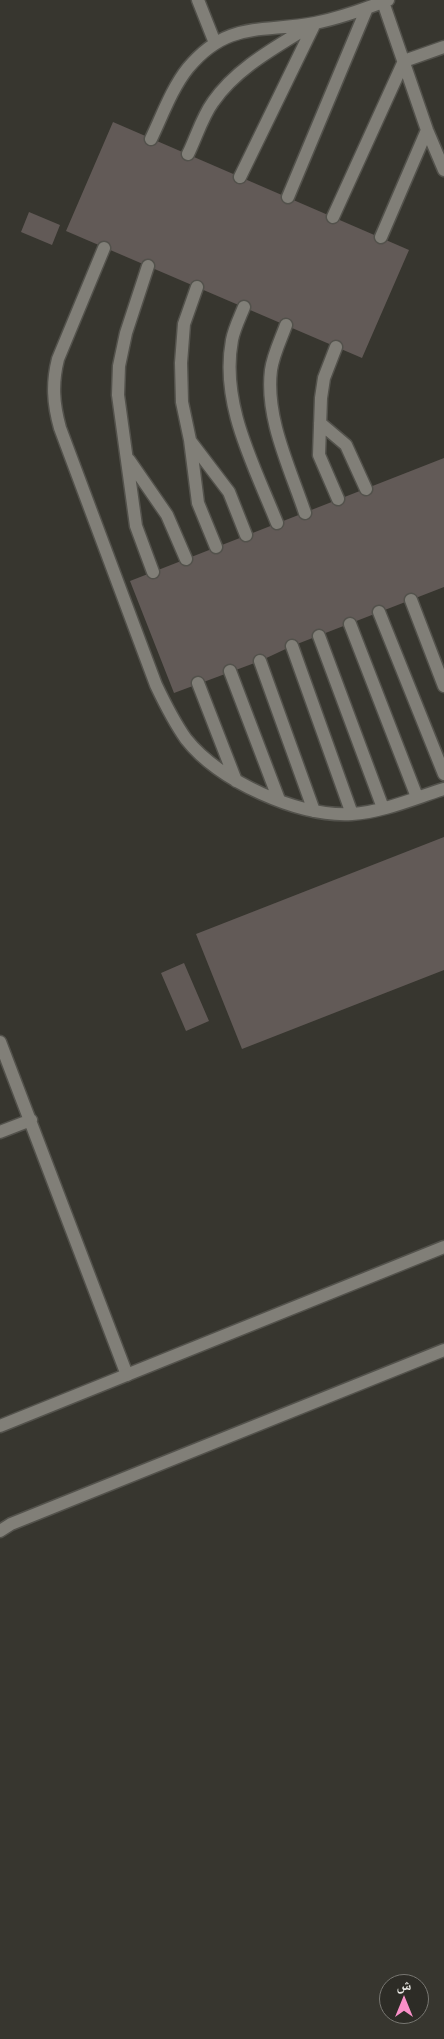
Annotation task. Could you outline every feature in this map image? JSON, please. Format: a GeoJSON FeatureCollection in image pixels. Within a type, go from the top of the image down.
{"type":"FeatureCollection","features":[{"type":"Feature","properties":{"kind":"street"},"geometry":{"type":"LineString","coordinates":[[198,0],[215,42]]}},
{"type":"Feature","properties":{"kind":"street"},"geometry":{"type":"LineString","coordinates":[[151,139],[175,90],[188,69],[215,42],[232,34],[250,29],[315,23],[386,1],[427,130],[444,170]]}},
{"type":"Feature","properties":{"kind":"street"},"geometry":{"type":"LineString","coordinates":[[288,197],[367,8]]}},
{"type":"Feature","properties":{"kind":"street"},"geometry":{"type":"LineString","coordinates":[[188,154],[212,103],[231,81],[249,65],[315,23]]}},
{"type":"Feature","properties":{"kind":"street"},"geometry":{"type":"LineString","coordinates":[[240,177],[315,23]]}},
{"type":"Feature","properties":{"kind":"street"},"geometry":{"type":"LineString","coordinates":[[333,217],[404,61],[444,47]]}},
{"type":"Feature","properties":{"kind":"street"},"geometry":{"type":"LineString","coordinates":[[381,237],[427,130]]}},
{"type":"Feature","properties":{"kind":"street"},"geometry":{"type":"LineString","coordinates":[[104,248],[58,359],[54,376],[53,394],[55,411],[156,686],[174,720],[187,740],[202,755],[236,781],[253,790],[314,811],[352,814],[383,808],[444,789]]}},
{"type":"Feature","properties":{"kind":"street"},"geometry":{"type":"LineString","coordinates":[[148,266],[126,334],[119,366],[118,395],[136,526],[153,572]]}},
{"type":"Feature","properties":{"kind":"street"},"geometry":{"type":"LineString","coordinates":[[197,287],[184,324],[181,363],[182,402],[190,440],[198,503],[216,547]]}},
{"type":"Feature","properties":{"kind":"street"},"geometry":{"type":"LineString","coordinates":[[244,307],[232,339],[229,371],[232,398],[238,426],[277,523]]}},
{"type":"Feature","properties":{"kind":"street"},"geometry":{"type":"LineString","coordinates":[[286,325],[271,369],[270,396],[276,427],[305,512]]}},
{"type":"Feature","properties":{"kind":"street"},"geometry":{"type":"LineString","coordinates":[[336,347],[324,378],[318,455],[338,499]]}},
{"type":"Feature","properties":{"kind":"street"},"geometry":{"type":"LineString","coordinates":[[320,423],[346,445],[366,489]]}},
{"type":"Feature","properties":{"kind":"street"},"geometry":{"type":"LineString","coordinates":[[190,440],[229,492],[246,535]]}},
{"type":"Feature","properties":{"kind":"street"},"geometry":{"type":"LineString","coordinates":[[128,458],[167,515],[186,559]]}},
{"type":"Feature","properties":{"kind":"street"},"geometry":{"type":"LineString","coordinates":[[410,600],[444,686]]}},
{"type":"Feature","properties":{"kind":"street"},"geometry":{"type":"LineString","coordinates":[[379,612],[444,774]]}},
{"type":"Feature","properties":{"kind":"street"},"geometry":{"type":"LineString","coordinates":[[350,624],[418,797]]}},
{"type":"Feature","properties":{"kind":"street"},"geometry":{"type":"LineString","coordinates":[[319,636],[383,808]]}},
{"type":"Feature","properties":{"kind":"street"},"geometry":{"type":"LineString","coordinates":[[292,646],[352,814]]}},
{"type":"Feature","properties":{"kind":"street"},"geometry":{"type":"LineString","coordinates":[[260,660],[314,811]]}},
{"type":"Feature","properties":{"kind":"street"},"geometry":{"type":"LineString","coordinates":[[230,671],[279,800]]}},
{"type":"Feature","properties":{"kind":"street"},"geometry":{"type":"LineString","coordinates":[[198,683],[236,781]]}},
{"type":"Feature","properties":{"kind":"street"},"geometry":{"type":"LineString","coordinates":[[0,1042],[127,1375]]}},
{"type":"Feature","properties":{"kind":"street"},"geometry":{"type":"LineString","coordinates":[[0,1132],[31,1120]]}},
{"type":"Feature","properties":{"kind":"street"},"geometry":{"type":"LineString","coordinates":[[0,1426],[444,1247]]}},
{"type":"Feature","properties":{"kind":"street"},"geometry":{"type":"LineString","coordinates":[[0,1531],[11,1524],[444,1350]]}},
{"type":"Feature","properties":{"kind":"building"},"geometry":{"type":"Polygon","coordinates":[[[113,122],[409,250],[362,358],[66,231],[113,122]]]}},
{"type":"Feature","properties":{"kind":"building"},"geometry":{"type":"Polygon","coordinates":[[[29,212],[60,225],[52,245],[21,232],[29,212]]]}},
{"type":"Feature","properties":{"kind":"building"},"geometry":{"type":"Polygon","coordinates":[[[444,458],[444,587],[292,646],[260,661],[174,693],[130,581],[444,458]]]}},
{"type":"Feature","properties":{"kind":"building"},"geometry":{"type":"Polygon","coordinates":[[[444,837],[444,970],[242,1049],[196,934],[444,837]]]}},
{"type":"Feature","properties":{"kind":"building"},"geometry":{"type":"Polygon","coordinates":[[[184,963],[209,1021],[186,1031],[161,973],[184,963]]]}}]}
